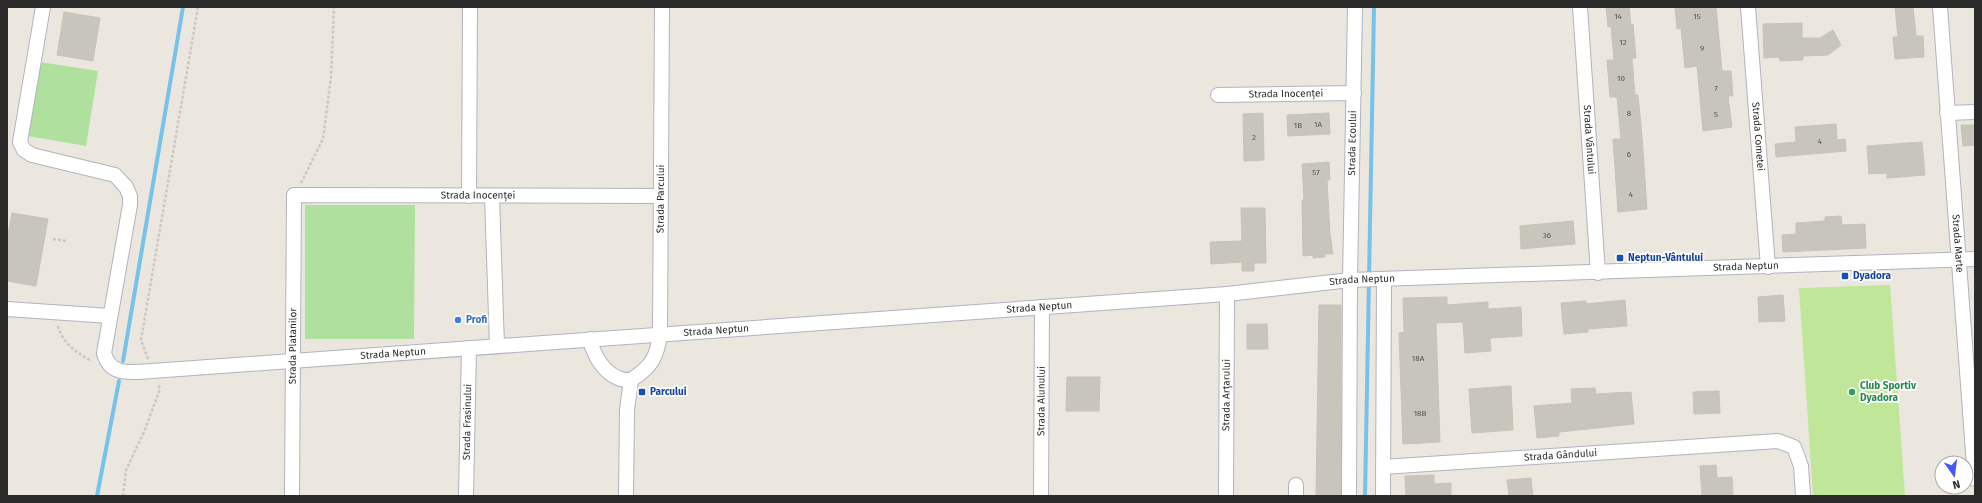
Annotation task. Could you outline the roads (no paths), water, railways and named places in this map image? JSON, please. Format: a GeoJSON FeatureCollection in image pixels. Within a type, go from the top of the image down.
{"type":"FeatureCollection","features":[{"type":"Feature","properties":{"kind":"street"},"geometry":{"type":"LineString","coordinates":[[7,309],[55,311],[110,316],[130,205],[126,187],[115,175],[32,155],[24,150],[20,142],[43,7]]}},
{"type":"Feature","properties":{"kind":"street"},"geometry":{"type":"LineString","coordinates":[[469,196],[470,7]]}},
{"type":"Feature","properties":{"kind":"street","name":"Strada Parcului"},"geometry":{"type":"LineString","coordinates":[[631,380],[644,372],[658,352],[660,334],[662,7]]}},
{"type":"Feature","properties":{"kind":"street","name":"Strada Ecoului"},"geometry":{"type":"LineString","coordinates":[[1349,496],[1355,280],[1355,7]]}},
{"type":"Feature","properties":{"kind":"street","name":"Strada Vântului"},"geometry":{"type":"LineString","coordinates":[[1580,7],[1598,273]]}},
{"type":"Feature","properties":{"kind":"street","name":"Strada Cometei"},"geometry":{"type":"LineString","coordinates":[[1748,7],[1768,267]]}},
{"type":"Feature","properties":{"kind":"street","name":"Strada Marte"},"geometry":{"type":"LineString","coordinates":[[1940,7],[1947,113],[1973,431],[1975,479]]}},
{"type":"Feature","properties":{"kind":"street","name":"Strada Inocenței"},"geometry":{"type":"LineString","coordinates":[[1218,95],[1354,93]]}},
{"type":"Feature","properties":{"kind":"street"},"geometry":{"type":"LineString","coordinates":[[1947,113],[1975,112]]}},
{"type":"Feature","properties":{"kind":"street","name":"Strada Inocenței"},"geometry":{"type":"LineString","coordinates":[[294,195],[661,196]]}},
{"type":"Feature","properties":{"kind":"street","name":"Strada Platanilor"},"geometry":{"type":"LineString","coordinates":[[292,496],[294,195]]}},
{"type":"Feature","properties":{"kind":"street"},"geometry":{"type":"LineString","coordinates":[[492,196],[497,346]]}},
{"type":"Feature","properties":{"kind":"street","name":"Strada Neptun"},"geometry":{"type":"LineString","coordinates":[[110,316],[104,353],[106,364],[122,371],[152,371],[1227,294],[1355,280],[1598,273],[1975,259]]}},
{"type":"Feature","properties":{"kind":"street"},"geometry":{"type":"LineString","coordinates":[[1380,280],[1383,496]]}},
{"type":"Feature","properties":{"kind":"street","name":"Strada Arțarului"},"geometry":{"type":"LineString","coordinates":[[1226,496],[1227,294]]}},
{"type":"Feature","properties":{"kind":"street","name":"Strada Alunului"},"geometry":{"type":"LineString","coordinates":[[1042,307],[1042,496]]}},
{"type":"Feature","properties":{"kind":"street"},"geometry":{"type":"LineString","coordinates":[[590,339],[593,350],[603,366],[618,378],[631,380],[627,410],[626,496]]}},
{"type":"Feature","properties":{"kind":"street","name":"Strada Frasinului"},"geometry":{"type":"LineString","coordinates":[[466,496],[469,348]]}},
{"type":"Feature","properties":{"kind":"street","name":"Strada Gândului"},"geometry":{"type":"LineString","coordinates":[[1383,467],[1778,441],[1794,447],[1801,466],[1804,496]]}},
{"type":"Feature","properties":{"kind":"waterway"},"geometry":{"type":"LineString","coordinates":[[123,361],[183,7]]}},
{"type":"Feature","properties":{"kind":"waterway"},"geometry":{"type":"LineString","coordinates":[[1365,496],[1374,7]]}},
{"type":"Feature","properties":{"kind":"waterway"},"geometry":{"type":"LineString","coordinates":[[97,496],[119,381]]}},
{"type":"Feature","properties":{"kind":"place","name":"Neptun-Vântului"},"geometry":{"type":"Point","coordinates":[1620,258]}},
{"type":"Feature","properties":{"kind":"place","name":"Dyadora"},"geometry":{"type":"Point","coordinates":[1845,276]}},
{"type":"Feature","properties":{"kind":"place","name":"Profi"},"geometry":{"type":"Point","coordinates":[458,320]}},
{"type":"Feature","properties":{"kind":"place","name":"Parcului"},"geometry":{"type":"Point","coordinates":[642,392]}},
{"type":"Feature","properties":{"kind":"place","name":"Club Sportiv Dyadora"},"geometry":{"type":"Point","coordinates":[1852,392]}}]}
